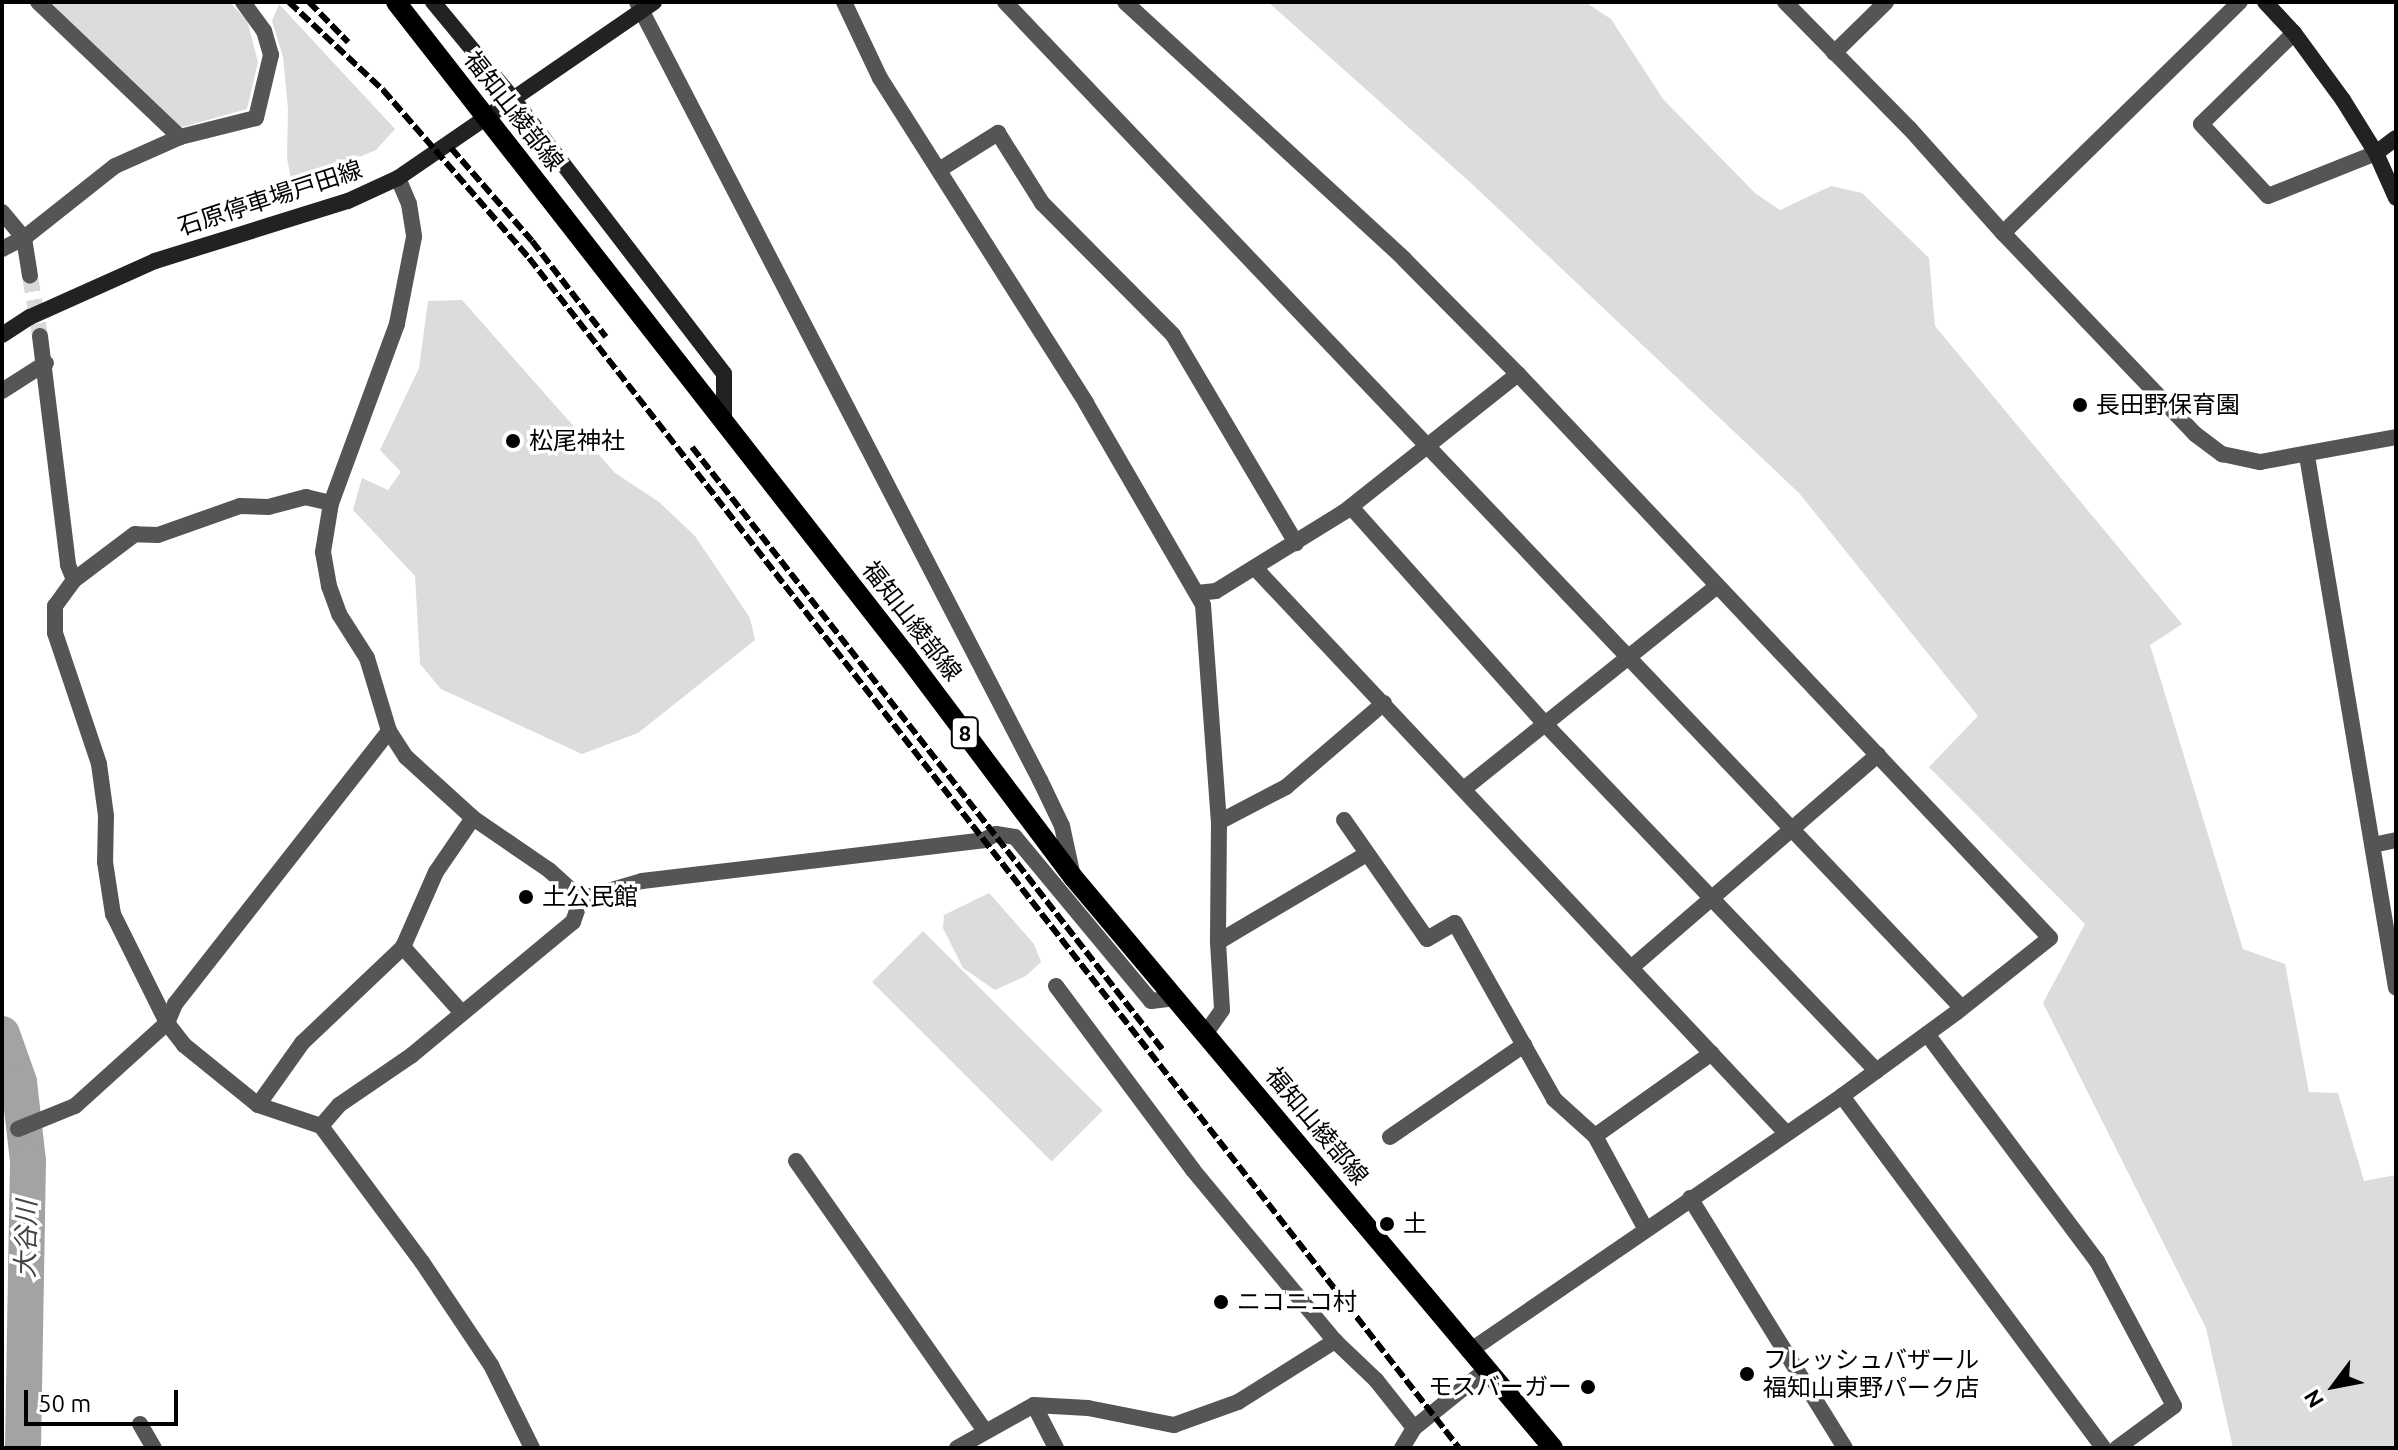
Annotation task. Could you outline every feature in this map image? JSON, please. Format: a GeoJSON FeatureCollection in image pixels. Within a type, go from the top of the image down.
{"type":"FeatureCollection","features":[{"type":"Feature","properties":{"kind":"main road","name":"福知山綾部線"},"geometry":{"type":"LineString","coordinates":[[396,2],[907,656],[1073,877],[1553,1448]]}},
{"type":"Feature","properties":{"kind":"main road"},"geometry":{"type":"LineString","coordinates":[[433,2],[724,374],[724,422]]}},
{"type":"Feature","properties":{"kind":"main road"},"geometry":{"type":"LineString","coordinates":[[2265,2],[2294,33],[2376,153],[2396,198]]}},
{"type":"Feature","properties":{"kind":"main road","name":"石原停車場戸田線"},"geometry":{"type":"LineString","coordinates":[[2,335],[30,317],[155,261],[348,201],[398,178],[645,5]]}},
{"type":"Feature","properties":{"kind":"main road"},"geometry":{"type":"LineString","coordinates":[[2376,153],[2396,138]]}},
{"type":"Feature","properties":{"kind":"street"},"geometry":{"type":"LineString","coordinates":[[38,2],[180,137]]}},
{"type":"Feature","properties":{"kind":"street"},"geometry":{"type":"LineString","coordinates":[[2,249],[24,238],[115,166],[180,137],[256,118],[271,55],[264,31],[243,2]]}},
{"type":"Feature","properties":{"kind":"street"},"geometry":{"type":"LineString","coordinates":[[844,2],[880,78],[1086,403],[1203,605],[1219,822],[1218,942],[1222,1010],[1206,1033]]}},
{"type":"Feature","properties":{"kind":"street"},"geometry":{"type":"LineString","coordinates":[[1005,2],[1962,1008]]}},
{"type":"Feature","properties":{"kind":"street"},"geometry":{"type":"LineString","coordinates":[[1125,2],[1404,259],[1518,374],[2050,938],[1962,1008],[1842,1096],[1469,1351]]}},
{"type":"Feature","properties":{"kind":"street"},"geometry":{"type":"LineString","coordinates":[[1785,2],[1910,129],[2003,233],[2195,434],[2222,454],[2260,462],[2307,456],[2396,437]]}},
{"type":"Feature","properties":{"kind":"street"},"geometry":{"type":"LineString","coordinates":[[1834,53],[1886,2]]}},
{"type":"Feature","properties":{"kind":"street"},"geometry":{"type":"LineString","coordinates":[[2003,233],[2240,2]]}},
{"type":"Feature","properties":{"kind":"street"},"geometry":{"type":"LineString","coordinates":[[645,5],[1046,791],[1062,826],[1073,877]]}},
{"type":"Feature","properties":{"kind":"street"},"geometry":{"type":"LineString","coordinates":[[2294,33],[2201,124],[2268,196],[2376,153]]}},
{"type":"Feature","properties":{"kind":"street"},"geometry":{"type":"LineString","coordinates":[[939,170],[998,133],[1042,203],[1173,335],[1296,543]]}},
{"type":"Feature","properties":{"kind":"street"},"geometry":{"type":"LineString","coordinates":[[398,178],[409,204],[414,237],[397,324],[331,503],[323,552],[329,586],[339,614],[367,658],[389,731],[406,757],[473,818],[549,870],[581,899]]}},
{"type":"Feature","properties":{"kind":"street"},"geometry":{"type":"LineString","coordinates":[[2,212],[24,238],[30,276]]}},
{"type":"Feature","properties":{"kind":"street"},"geometry":{"type":"LineString","coordinates":[[40,336],[46,363],[68,565],[74,580]]}},
{"type":"Feature","properties":{"kind":"street"},"geometry":{"type":"LineString","coordinates":[[2,391],[46,363]]}},
{"type":"Feature","properties":{"kind":"street"},"geometry":{"type":"LineString","coordinates":[[1197,593],[1216,591],[1256,569],[1351,507],[1518,374]]}},
{"type":"Feature","properties":{"kind":"street"},"geometry":{"type":"LineString","coordinates":[[2307,456],[2396,988]]}},
{"type":"Feature","properties":{"kind":"street"},"geometry":{"type":"LineString","coordinates":[[331,503],[306,497],[268,507],[240,506],[158,535],[135,534],[74,580],[55,606],[55,633],[99,764],[106,816],[105,862],[113,914],[167,1023],[184,1045],[258,1105],[321,1126],[422,1262],[491,1365],[532,1448]]}},
{"type":"Feature","properties":{"kind":"street"},"geometry":{"type":"LineString","coordinates":[[1351,507],[1545,724],[1708,898],[1877,1071]]}},
{"type":"Feature","properties":{"kind":"street"},"geometry":{"type":"LineString","coordinates":[[1256,569],[1786,1133]]}},
{"type":"Feature","properties":{"kind":"street"},"geometry":{"type":"LineString","coordinates":[[1465,788],[1716,587]]}},
{"type":"Feature","properties":{"kind":"street"},"geometry":{"type":"LineString","coordinates":[[1219,822],[1286,787],[1384,703]]}},
{"type":"Feature","properties":{"kind":"street"},"geometry":{"type":"LineString","coordinates":[[18,1129],[75,1106],[167,1023],[175,1004],[389,731]]}},
{"type":"Feature","properties":{"kind":"street"},"geometry":{"type":"LineString","coordinates":[[1632,967],[1708,898],[1878,755]]}},
{"type":"Feature","properties":{"kind":"street"},"geometry":{"type":"LineString","coordinates":[[258,1105],[302,1043],[403,947],[436,872],[473,818]]}},
{"type":"Feature","properties":{"kind":"street"},"geometry":{"type":"LineString","coordinates":[[1344,820],[1427,939],[1455,923],[1554,1099],[1595,1136],[1645,1228]]}},
{"type":"Feature","properties":{"kind":"street"},"geometry":{"type":"LineString","coordinates":[[581,899],[642,881],[984,840],[996,834],[1015,837],[1151,1001],[1176,998]]}},
{"type":"Feature","properties":{"kind":"street"},"geometry":{"type":"LineString","coordinates":[[2373,845],[2396,840]]}},
{"type":"Feature","properties":{"kind":"street"},"geometry":{"type":"LineString","coordinates":[[1218,942],[1367,854]]}},
{"type":"Feature","properties":{"kind":"street"},"geometry":{"type":"LineString","coordinates":[[321,1126],[339,1105],[412,1055],[573,922],[581,899]]}},
{"type":"Feature","properties":{"kind":"street"},"geometry":{"type":"LineString","coordinates":[[403,947],[462,1013]]}},
{"type":"Feature","properties":{"kind":"street"},"geometry":{"type":"LineString","coordinates":[[1056,986],[1193,1170],[1335,1341],[1376,1380],[1414,1428]]}},
{"type":"Feature","properties":{"kind":"street"},"geometry":{"type":"LineString","coordinates":[[1927,1034],[2097,1261],[2174,1406],[2117,1448]]}},
{"type":"Feature","properties":{"kind":"street"},"geometry":{"type":"LineString","coordinates":[[1390,1137],[1524,1045]]}},
{"type":"Feature","properties":{"kind":"street"},"geometry":{"type":"LineString","coordinates":[[1595,1136],[1712,1053]]}},
{"type":"Feature","properties":{"kind":"street"},"geometry":{"type":"LineString","coordinates":[[1842,1096],[2103,1448]]}},
{"type":"Feature","properties":{"kind":"street"},"geometry":{"type":"LineString","coordinates":[[796,1161],[985,1431]]}},
{"type":"Feature","properties":{"kind":"street"},"geometry":{"type":"LineString","coordinates":[[1690,1198],[1845,1448]]}},
{"type":"Feature","properties":{"kind":"street"},"geometry":{"type":"LineString","coordinates":[[957,1448],[1034,1405],[1088,1408],[1174,1425],[1238,1402],[1335,1341]]}},
{"type":"Feature","properties":{"kind":"street"},"geometry":{"type":"LineString","coordinates":[[1402,1448],[1414,1428],[1486,1370]]}},
{"type":"Feature","properties":{"kind":"street"},"geometry":{"type":"LineString","coordinates":[[1034,1405],[1056,1448]]}},
{"type":"Feature","properties":{"kind":"street"},"geometry":{"type":"LineString","coordinates":[[140,1424],[154,1448]]}},
{"type":"Feature","properties":{"kind":"shaded area"},"geometry":{"type":"Polygon","coordinates":[[[48,2],[229,2],[247,20],[258,62],[247,109],[179,128],[48,2]]]}},
{"type":"Feature","properties":{"kind":"shaded area"},"geometry":{"type":"Polygon","coordinates":[[[1268,2],[1585,2],[1611,19],[1663,99],[1755,193],[1780,210],[1831,186],[1862,193],[1929,258],[1935,326],[2182,624],[2150,645],[2243,949],[2285,964],[2309,1092],[2338,1093],[2364,1181],[2396,1175],[2396,1448],[2233,1448],[2206,1328],[2043,1003],[2085,924],[1929,767],[1978,716],[1799,493],[1472,184],[1268,2]]]}},
{"type":"Feature","properties":{"kind":"shaded area"},"geometry":{"type":"Polygon","coordinates":[[[279,4],[395,129],[376,150],[292,185],[287,158],[288,109],[283,57],[272,21],[279,4]]]}},
{"type":"Feature","properties":{"kind":"shaded area","name":"松尾神社"},"geometry":{"type":"Polygon","coordinates":[[[462,300],[615,473],[659,502],[695,536],[750,618],[755,640],[638,733],[582,754],[441,689],[420,664],[415,576],[353,510],[362,478],[388,490],[401,472],[380,450],[419,368],[428,301],[462,300]]]}},
{"type":"Feature","properties":{"kind":"shaded area"},"geometry":{"type":"Polygon","coordinates":[[[989,893],[1034,944],[1041,962],[1026,976],[995,990],[963,968],[943,928],[944,915],[989,893]]]}},
{"type":"Feature","properties":{"kind":"shaded area"},"geometry":{"type":"Polygon","coordinates":[[[923,931],[1103,1111],[1052,1162],[872,982],[923,931]]]}},
{"type":"Feature","properties":{"kind":"waterway","name":"大谷川"},"geometry":{"type":"LineString","coordinates":[[2,1034],[19,1082],[28,1161],[23,1448]]}},
{"type":"Feature","properties":{"kind":"tunnel"},"geometry":{"type":"LineString","coordinates":[[30,276],[40,336]]}},
{"type":"Feature","properties":{"kind":"railway"},"geometry":{"type":"LineString","coordinates":[[289,2],[383,90],[529,258],[1459,1448]]}},
{"type":"Feature","properties":{"kind":"railway"},"geometry":{"type":"LineString","coordinates":[[309,2],[348,42]]}},
{"type":"Feature","properties":{"kind":"railway"},"geometry":{"type":"LineString","coordinates":[[451,148],[532,241],[606,337]]}},
{"type":"Feature","properties":{"kind":"railway"},"geometry":{"type":"LineString","coordinates":[[692,447],[1162,1049]]}},
{"type":"Feature","properties":{"kind":"place","name":"長田野保育園"},"geometry":{"type":"Point","coordinates":[2080,405]}},
{"type":"Feature","properties":{"kind":"place","name":"松尾神社"},"geometry":{"type":"Point","coordinates":[513,441]}},
{"type":"Feature","properties":{"kind":"place","name":"土公民館"},"geometry":{"type":"Point","coordinates":[526,897]}},
{"type":"Feature","properties":{"kind":"place","name":"土"},"geometry":{"type":"Point","coordinates":[1387,1224]}},
{"type":"Feature","properties":{"kind":"place","name":"ニコニコ村"},"geometry":{"type":"Point","coordinates":[1221,1302]}},
{"type":"Feature","properties":{"kind":"place","name":"フレッシュバザール 福知山東野パーク店"},"geometry":{"type":"Point","coordinates":[1747,1374]}},
{"type":"Feature","properties":{"kind":"place","name":"モスバーガー"},"geometry":{"type":"Point","coordinates":[1588,1387]}}]}
